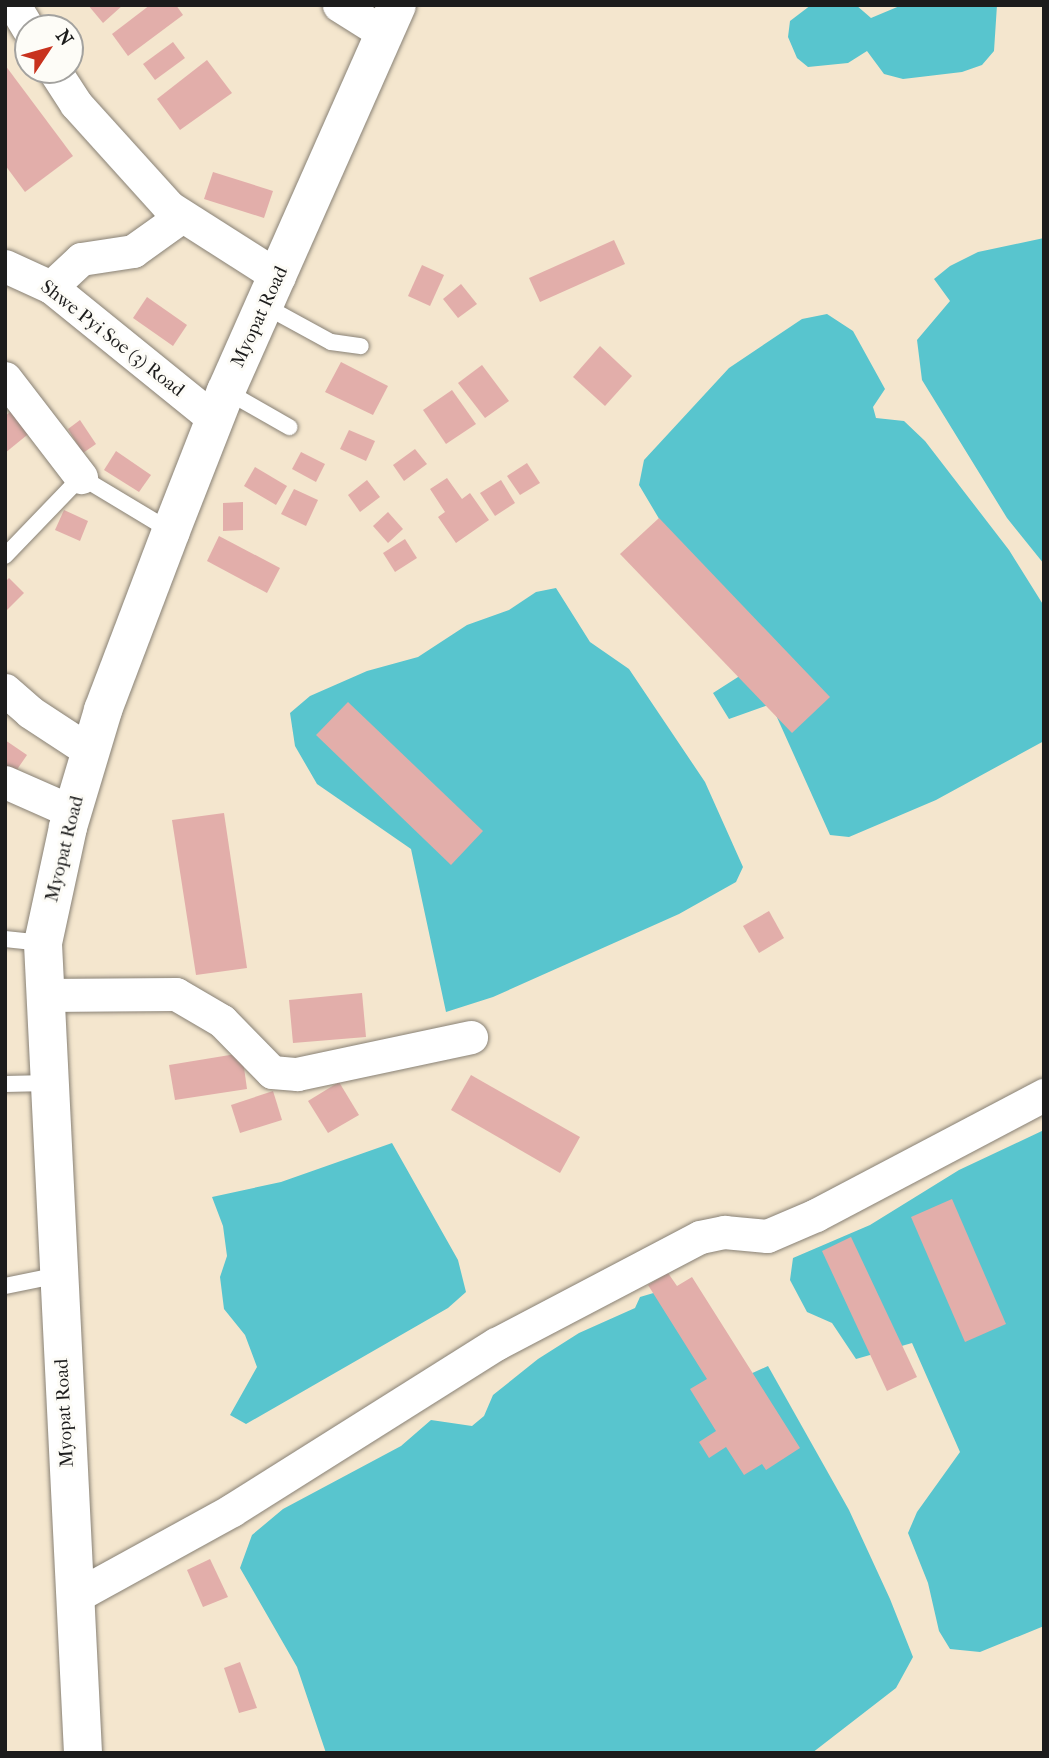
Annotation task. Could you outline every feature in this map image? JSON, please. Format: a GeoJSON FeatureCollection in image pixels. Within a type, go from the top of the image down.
{"type":"FeatureCollection","features":[{"type":"Feature","properties":{"kind":"main road","name":"Myopat Road"},"geometry":{"type":"LineString","coordinates":[[83,1753],[43,943],[73,811],[90,752],[171,531],[220,405],[391,20]]}},
{"type":"Feature","properties":{"kind":"street"},"geometry":{"type":"LineString","coordinates":[[340,5],[391,20]]}},
{"type":"Feature","properties":{"kind":"street"},"geometry":{"type":"LineString","coordinates":[[63,84],[76,104],[182,216],[272,292]]}},
{"type":"Feature","properties":{"kind":"street"},"geometry":{"type":"LineString","coordinates":[[51,287],[81,259],[133,251],[182,216]]}},
{"type":"Feature","properties":{"kind":"street","name":"Shwe Pyi Soe (3) Road"},"geometry":{"type":"LineString","coordinates":[[5,267],[51,287],[220,405]]}},
{"type":"Feature","properties":{"kind":"street"},"geometry":{"type":"LineString","coordinates":[[5,378],[81,477]]}},
{"type":"Feature","properties":{"kind":"street"},"geometry":{"type":"LineString","coordinates":[[5,690],[90,752]]}},
{"type":"Feature","properties":{"kind":"street"},"geometry":{"type":"LineString","coordinates":[[5,782],[73,811]]}},
{"type":"Feature","properties":{"kind":"street"},"geometry":{"type":"LineString","coordinates":[[45,995],[176,994],[222,1021],[272,1072],[297,1074],[471,1037]]}},
{"type":"Feature","properties":{"kind":"street"},"geometry":{"type":"LineString","coordinates":[[74,1597],[232,1510],[496,1344],[700,1237],[724,1232],[767,1236],[816,1215],[1044,1095]]}},
{"type":"Feature","properties":{"kind":"lane"},"geometry":{"type":"LineString","coordinates":[[272,292],[331,342],[360,346]]}},
{"type":"Feature","properties":{"kind":"lane"},"geometry":{"type":"LineString","coordinates":[[220,405],[289,427]]}},
{"type":"Feature","properties":{"kind":"lane"},"geometry":{"type":"LineString","coordinates":[[5,556],[81,477],[171,531]]}},
{"type":"Feature","properties":{"kind":"lane"},"geometry":{"type":"LineString","coordinates":[[5,939],[43,943]]}},
{"type":"Feature","properties":{"kind":"lane"},"geometry":{"type":"LineString","coordinates":[[5,1084],[49,1083]]}},
{"type":"Feature","properties":{"kind":"lane"},"geometry":{"type":"LineString","coordinates":[[5,1286],[58,1275]]}},
{"type":"Feature","properties":{"kind":"water"},"geometry":{"type":"Polygon","coordinates":[[[811,5],[856,5],[871,18],[902,5],[997,5],[994,51],[982,65],[962,72],[903,79],[884,74],[867,51],[848,63],[808,67],[797,58],[788,37],[790,21],[811,5]]]}},
{"type":"Feature","properties":{"kind":"water"},"geometry":{"type":"Polygon","coordinates":[[[1044,238],[1044,564],[1007,518],[922,380],[917,340],[950,301],[934,279],[950,266],[978,252],[1044,238]]]}},
{"type":"Feature","properties":{"kind":"water"},"geometry":{"type":"Polygon","coordinates":[[[827,314],[853,331],[885,389],[873,407],[876,418],[904,421],[925,441],[1009,550],[1044,606],[1044,741],[936,800],[849,837],[830,835],[771,704],[729,719],[713,693],[749,670],[639,485],[644,460],[729,368],[802,319],[827,314]]]}},
{"type":"Feature","properties":{"kind":"water"},"geometry":{"type":"Polygon","coordinates":[[[556,588],[590,642],[629,669],[705,782],[743,867],[736,882],[679,914],[493,997],[446,1012],[411,849],[317,784],[295,746],[290,713],[310,696],[367,671],[418,657],[467,625],[509,610],[536,592],[556,588]]]}},
{"type":"Feature","properties":{"kind":"water"},"geometry":{"type":"Polygon","coordinates":[[[1044,1130],[1044,1626],[980,1652],[950,1649],[939,1631],[928,1583],[908,1533],[917,1512],[960,1452],[912,1343],[856,1359],[832,1323],[807,1312],[790,1280],[793,1258],[870,1225],[959,1170],[1044,1130]]]}},
{"type":"Feature","properties":{"kind":"water"},"geometry":{"type":"Polygon","coordinates":[[[392,1143],[458,1260],[466,1292],[448,1308],[246,1424],[230,1415],[257,1367],[245,1335],[224,1309],[220,1277],[227,1256],[223,1226],[212,1197],[281,1182],[392,1143]]]}},
{"type":"Feature","properties":{"kind":"water"},"geometry":{"type":"Polygon","coordinates":[[[667,1289],[726,1385],[768,1366],[849,1510],[890,1599],[913,1657],[896,1688],[812,1753],[326,1753],[297,1667],[240,1568],[252,1535],[283,1509],[401,1446],[431,1420],[472,1426],[484,1416],[493,1395],[538,1359],[579,1333],[635,1308],[640,1297],[667,1289]]]}},
{"type":"Feature","properties":{"kind":"building"},"geometry":{"type":"Polygon","coordinates":[[[88,5],[123,5],[103,23],[88,5]]]}},
{"type":"Feature","properties":{"kind":"building"},"geometry":{"type":"Polygon","coordinates":[[[150,5],[176,5],[183,15],[128,56],[112,34],[150,5]]]}},
{"type":"Feature","properties":{"kind":"building"},"geometry":{"type":"Polygon","coordinates":[[[173,42],[185,58],[155,80],[143,64],[173,42]]]}},
{"type":"Feature","properties":{"kind":"building"},"geometry":{"type":"Polygon","coordinates":[[[207,60],[232,93],[180,130],[157,99],[207,60]]]}},
{"type":"Feature","properties":{"kind":"building"},"geometry":{"type":"Polygon","coordinates":[[[5,65],[14,77],[14,84],[19,84],[73,156],[25,192],[5,165],[5,65]]]}},
{"type":"Feature","properties":{"kind":"building"},"geometry":{"type":"Polygon","coordinates":[[[213,172],[273,191],[264,218],[204,199],[213,172]]]}},
{"type":"Feature","properties":{"kind":"building"},"geometry":{"type":"Polygon","coordinates":[[[614,240],[625,264],[540,302],[529,278],[614,240]]]}},
{"type":"Feature","properties":{"kind":"building"},"geometry":{"type":"Polygon","coordinates":[[[422,265],[444,275],[430,306],[408,296],[422,265]]]}},
{"type":"Feature","properties":{"kind":"building"},"geometry":{"type":"Polygon","coordinates":[[[461,284],[477,304],[458,318],[443,299],[461,284]]]}},
{"type":"Feature","properties":{"kind":"building"},"geometry":{"type":"Polygon","coordinates":[[[147,297],[187,325],[173,346],[133,318],[147,297]]]}},
{"type":"Feature","properties":{"kind":"building"},"geometry":{"type":"Polygon","coordinates":[[[600,346],[632,376],[605,406],[573,377],[600,346]]]}},
{"type":"Feature","properties":{"kind":"building"},"geometry":{"type":"Polygon","coordinates":[[[341,362],[388,386],[373,415],[325,392],[341,362]]]}},
{"type":"Feature","properties":{"kind":"building"},"geometry":{"type":"Polygon","coordinates":[[[482,365],[509,401],[485,418],[458,383],[482,365]]]}},
{"type":"Feature","properties":{"kind":"building"},"geometry":{"type":"Polygon","coordinates":[[[452,390],[476,424],[446,444],[423,410],[452,390]]]}},
{"type":"Feature","properties":{"kind":"building"},"geometry":{"type":"Polygon","coordinates":[[[14,409],[32,431],[5,453],[5,416],[14,409]]]}},
{"type":"Feature","properties":{"kind":"building"},"geometry":{"type":"Polygon","coordinates":[[[80,420],[96,444],[83,453],[68,429],[80,420]]]}},
{"type":"Feature","properties":{"kind":"building"},"geometry":{"type":"Polygon","coordinates":[[[349,430],[375,441],[366,461],[340,449],[349,430]]]}},
{"type":"Feature","properties":{"kind":"building"},"geometry":{"type":"Polygon","coordinates":[[[415,449],[427,464],[404,481],[393,465],[415,449]]]}},
{"type":"Feature","properties":{"kind":"building"},"geometry":{"type":"Polygon","coordinates":[[[116,451],[151,475],[139,492],[104,470],[116,451]]]}},
{"type":"Feature","properties":{"kind":"building"},"geometry":{"type":"Polygon","coordinates":[[[301,452],[325,464],[316,482],[292,469],[301,452]]]}},
{"type":"Feature","properties":{"kind":"building"},"geometry":{"type":"Polygon","coordinates":[[[527,463],[540,483],[520,495],[507,476],[527,463]]]}},
{"type":"Feature","properties":{"kind":"building"},"geometry":{"type":"Polygon","coordinates":[[[255,467],[287,486],[276,505],[244,486],[255,467]]]}},
{"type":"Feature","properties":{"kind":"building"},"geometry":{"type":"Polygon","coordinates":[[[447,478],[462,499],[470,493],[489,520],[456,543],[438,517],[445,512],[430,489],[447,478]]]}},
{"type":"Feature","properties":{"kind":"building"},"geometry":{"type":"Polygon","coordinates":[[[367,480],[380,497],[360,512],[348,495],[367,480]]]}},
{"type":"Feature","properties":{"kind":"building"},"geometry":{"type":"Polygon","coordinates":[[[501,480],[515,503],[495,516],[480,493],[501,480]]]}},
{"type":"Feature","properties":{"kind":"building"},"geometry":{"type":"Polygon","coordinates":[[[294,489],[318,500],[306,526],[281,514],[294,489]]]}},
{"type":"Feature","properties":{"kind":"building"},"geometry":{"type":"Polygon","coordinates":[[[243,502],[243,530],[223,531],[223,503],[243,502]]]}},
{"type":"Feature","properties":{"kind":"building"},"geometry":{"type":"Polygon","coordinates":[[[64,510],[88,521],[80,541],[55,530],[64,510]]]}},
{"type":"Feature","properties":{"kind":"building"},"geometry":{"type":"Polygon","coordinates":[[[388,512],[403,529],[388,543],[373,526],[388,512]]]}},
{"type":"Feature","properties":{"kind":"building"},"geometry":{"type":"Polygon","coordinates":[[[659,518],[830,697],[792,733],[620,554],[659,518]]]}},
{"type":"Feature","properties":{"kind":"building"},"geometry":{"type":"Polygon","coordinates":[[[219,536],[280,568],[267,593],[207,561],[219,536]]]}},
{"type":"Feature","properties":{"kind":"building"},"geometry":{"type":"Polygon","coordinates":[[[405,539],[417,558],[395,572],[383,553],[405,539]]]}},
{"type":"Feature","properties":{"kind":"building"},"geometry":{"type":"Polygon","coordinates":[[[9,578],[24,593],[5,612],[5,582],[9,578]]]}},
{"type":"Feature","properties":{"kind":"building"},"geometry":{"type":"Polygon","coordinates":[[[348,702],[483,831],[451,865],[316,735],[348,702]]]}},
{"type":"Feature","properties":{"kind":"building"},"geometry":{"type":"Polygon","coordinates":[[[5,740],[27,755],[14,774],[5,768],[5,740]]]}},
{"type":"Feature","properties":{"kind":"building"},"geometry":{"type":"Polygon","coordinates":[[[224,813],[247,968],[196,975],[172,820],[224,813]]]}},
{"type":"Feature","properties":{"kind":"building"},"geometry":{"type":"Polygon","coordinates":[[[769,911],[784,938],[759,953],[743,926],[769,911]]]}},
{"type":"Feature","properties":{"kind":"building"},"geometry":{"type":"Polygon","coordinates":[[[362,993],[366,1037],[293,1043],[289,1000],[362,993]]]}},
{"type":"Feature","properties":{"kind":"building"},"geometry":{"type":"Polygon","coordinates":[[[242,1053],[247,1089],[175,1100],[169,1065],[242,1053]]]}},
{"type":"Feature","properties":{"kind":"building"},"geometry":{"type":"Polygon","coordinates":[[[471,1075],[580,1137],[560,1173],[451,1110],[471,1075]]]}},
{"type":"Feature","properties":{"kind":"building"},"geometry":{"type":"Polygon","coordinates":[[[339,1082],[359,1115],[328,1133],[308,1101],[339,1082]]]}},
{"type":"Feature","properties":{"kind":"building"},"geometry":{"type":"Polygon","coordinates":[[[273,1091],[282,1120],[240,1133],[231,1105],[273,1091]]]}},
{"type":"Feature","properties":{"kind":"building"},"geometry":{"type":"Polygon","coordinates":[[[952,1199],[1006,1324],[965,1342],[911,1217],[952,1199]]]}},
{"type":"Feature","properties":{"kind":"building"},"geometry":{"type":"Polygon","coordinates":[[[851,1237],[917,1377],[887,1391],[822,1251],[851,1237]]]}},
{"type":"Feature","properties":{"kind":"building"},"geometry":{"type":"Polygon","coordinates":[[[668,1273],[677,1286],[692,1277],[800,1448],[766,1470],[762,1464],[744,1475],[726,1447],[709,1458],[699,1442],[716,1431],[690,1389],[707,1379],[648,1285],[668,1273]]]}},
{"type":"Feature","properties":{"kind":"building"},"geometry":{"type":"Polygon","coordinates":[[[210,1559],[228,1597],[203,1607],[187,1570],[210,1559]]]}},
{"type":"Feature","properties":{"kind":"building"},"geometry":{"type":"Polygon","coordinates":[[[240,1662],[257,1708],[239,1713],[224,1668],[240,1662]]]}}]}
